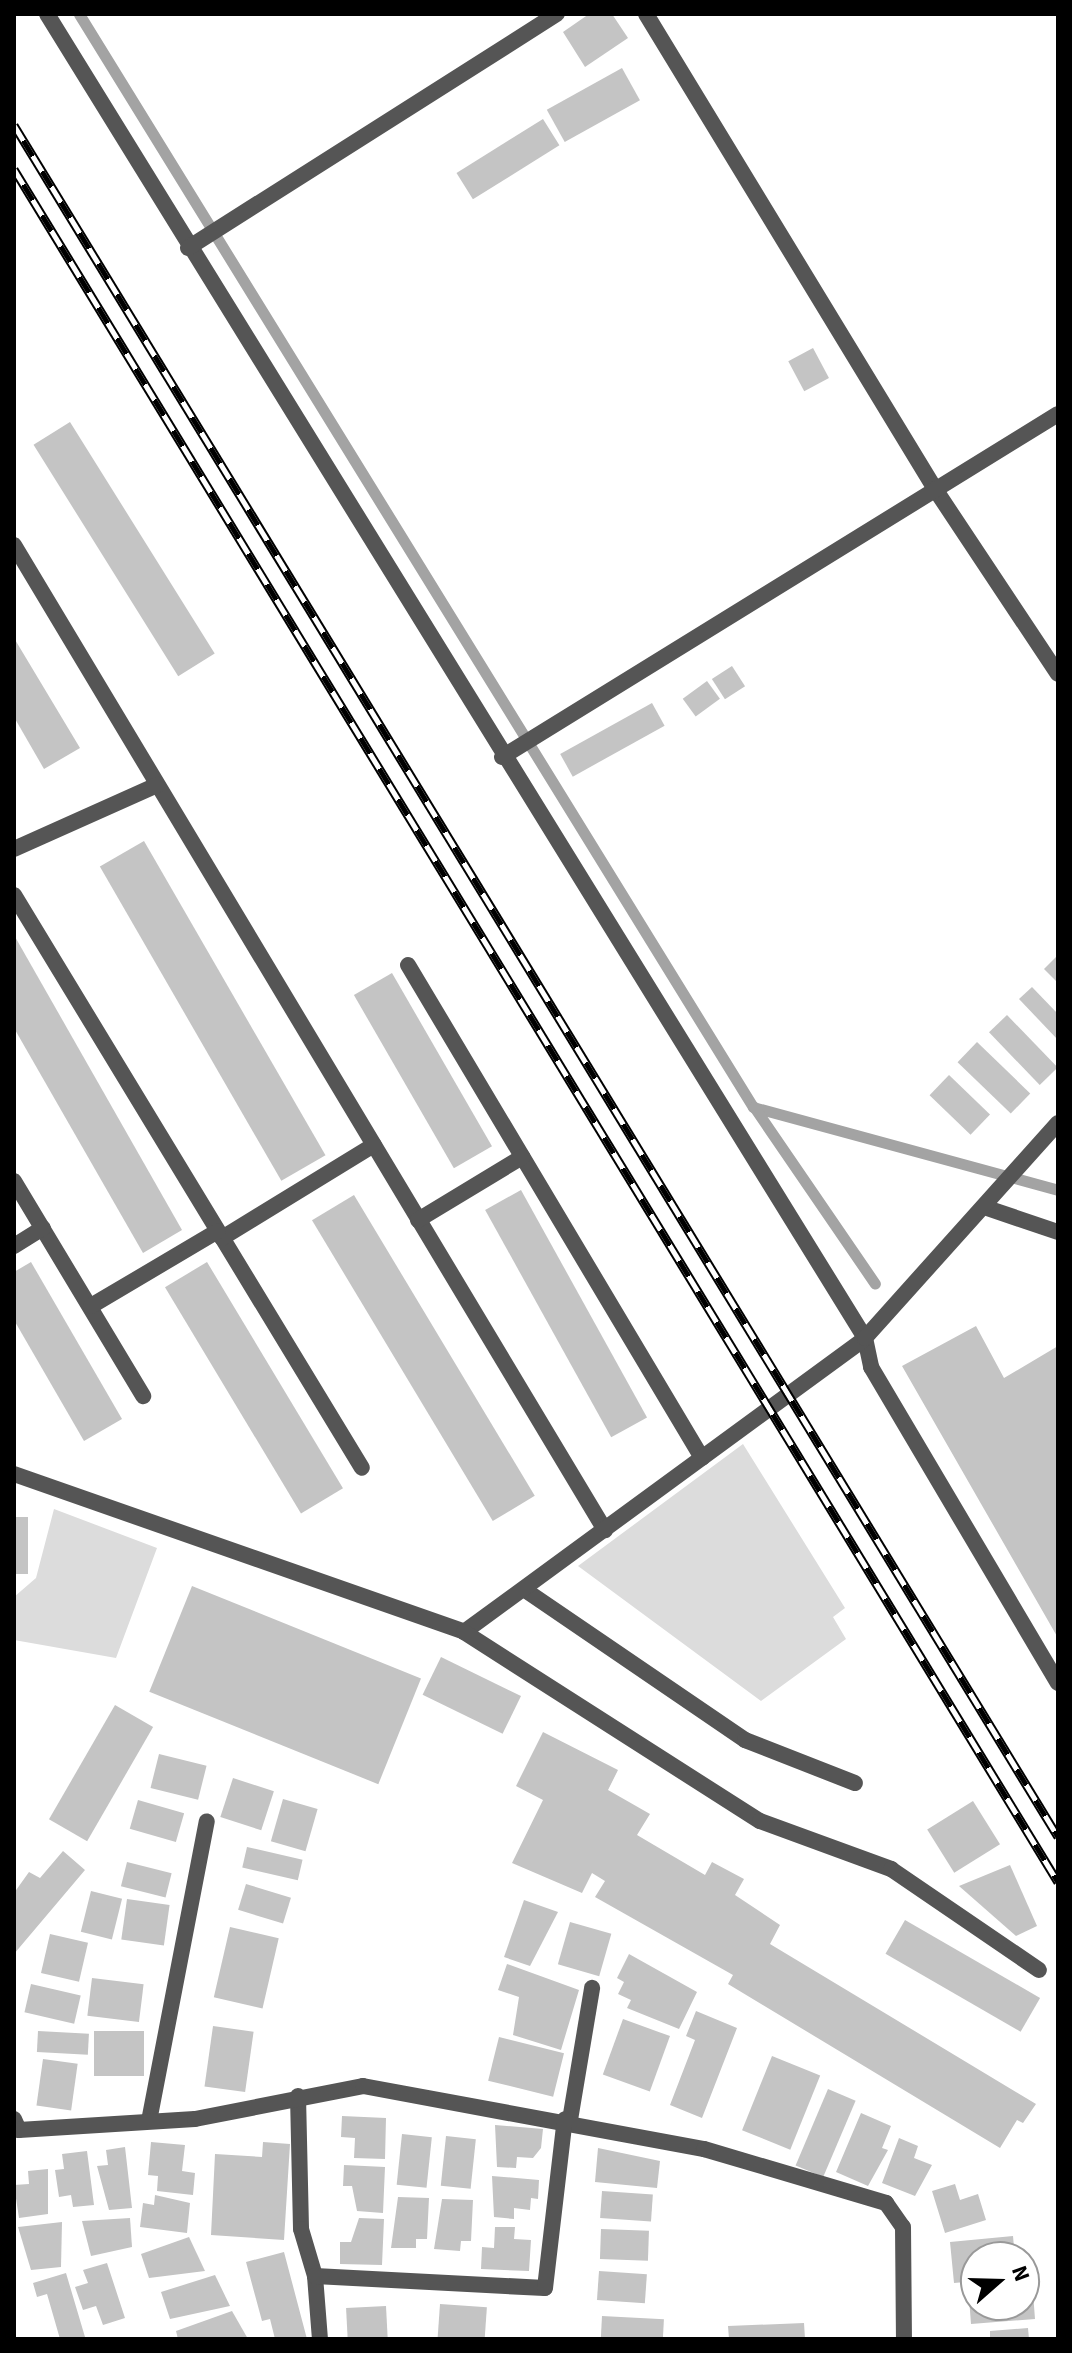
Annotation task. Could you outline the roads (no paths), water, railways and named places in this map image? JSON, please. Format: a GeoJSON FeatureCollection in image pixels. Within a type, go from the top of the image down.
{"type":"FeatureCollection","features":[{"type":"Feature","properties":{"kind":"street"},"geometry":{"type":"LineString","coordinates":[[47,14],[194,244],[865,1338],[871,1367],[1058,1683]]}},
{"type":"Feature","properties":{"kind":"street"},"geometry":{"type":"LineString","coordinates":[[194,244],[557,14]]}},
{"type":"Feature","properties":{"kind":"street"},"geometry":{"type":"LineString","coordinates":[[646,14],[935,489],[1058,674]]}},
{"type":"Feature","properties":{"kind":"street"},"geometry":{"type":"LineString","coordinates":[[508,753],[1058,414]]}},
{"type":"Feature","properties":{"kind":"street"},"geometry":{"type":"LineString","coordinates":[[14,545],[605,1530]]}},
{"type":"Feature","properties":{"kind":"street"},"geometry":{"type":"LineString","coordinates":[[14,849],[157,785]]}},
{"type":"Feature","properties":{"kind":"street"},"geometry":{"type":"LineString","coordinates":[[14,895],[362,1468]]}},
{"type":"Feature","properties":{"kind":"street"},"geometry":{"type":"LineString","coordinates":[[408,965],[702,1458]]}},
{"type":"Feature","properties":{"kind":"street"},"geometry":{"type":"LineString","coordinates":[[464,1632],[528,1592],[605,1530],[865,1338],[1058,1123]]}},
{"type":"Feature","properties":{"kind":"street"},"geometry":{"type":"LineString","coordinates":[[91,1306],[374,1145]]}},
{"type":"Feature","properties":{"kind":"street"},"geometry":{"type":"LineString","coordinates":[[418,1220],[522,1157]]}},
{"type":"Feature","properties":{"kind":"street"},"geometry":{"type":"LineString","coordinates":[[14,1181],[143,1396]]}},
{"type":"Feature","properties":{"kind":"street"},"geometry":{"type":"LineString","coordinates":[[984,1207],[1058,1232]]}},
{"type":"Feature","properties":{"kind":"street"},"geometry":{"type":"LineString","coordinates":[[14,1246],[43,1228]]}},
{"type":"Feature","properties":{"kind":"street"},"geometry":{"type":"LineString","coordinates":[[14,1474],[464,1632],[760,1821],[891,1869],[1039,1970]]}},
{"type":"Feature","properties":{"kind":"street"},"geometry":{"type":"LineString","coordinates":[[528,1592],[745,1740],[855,1783]]}},
{"type":"Feature","properties":{"kind":"street"},"geometry":{"type":"LineString","coordinates":[[150,2116],[207,1821]]}},
{"type":"Feature","properties":{"kind":"street"},"geometry":{"type":"LineString","coordinates":[[315,2276],[545,2288],[567,2120],[592,1988]]}},
{"type":"Feature","properties":{"kind":"street"},"geometry":{"type":"LineString","coordinates":[[14,2119],[19,2130],[150,2116],[195,2119],[298,2096],[363,2086],[567,2120],[704,2149],[886,2203],[903,2227],[904,2339]]}},
{"type":"Feature","properties":{"kind":"street"},"geometry":{"type":"LineString","coordinates":[[298,2096],[301,2229],[315,2276],[320,2339]]}},
{"type":"Feature","properties":{"kind":"waterway"},"geometry":{"type":"LineString","coordinates":[[79,14],[753,1107],[1058,1190]]}},
{"type":"Feature","properties":{"kind":"waterway"},"geometry":{"type":"LineString","coordinates":[[754,1107],[875,1284]]}},
{"type":"Feature","properties":{"kind":"railway"},"geometry":{"type":"LineString","coordinates":[[14,125],[1058,1837]]}},
{"type":"Feature","properties":{"kind":"railway"},"geometry":{"type":"LineString","coordinates":[[14,169],[1058,1882]]}}]}
